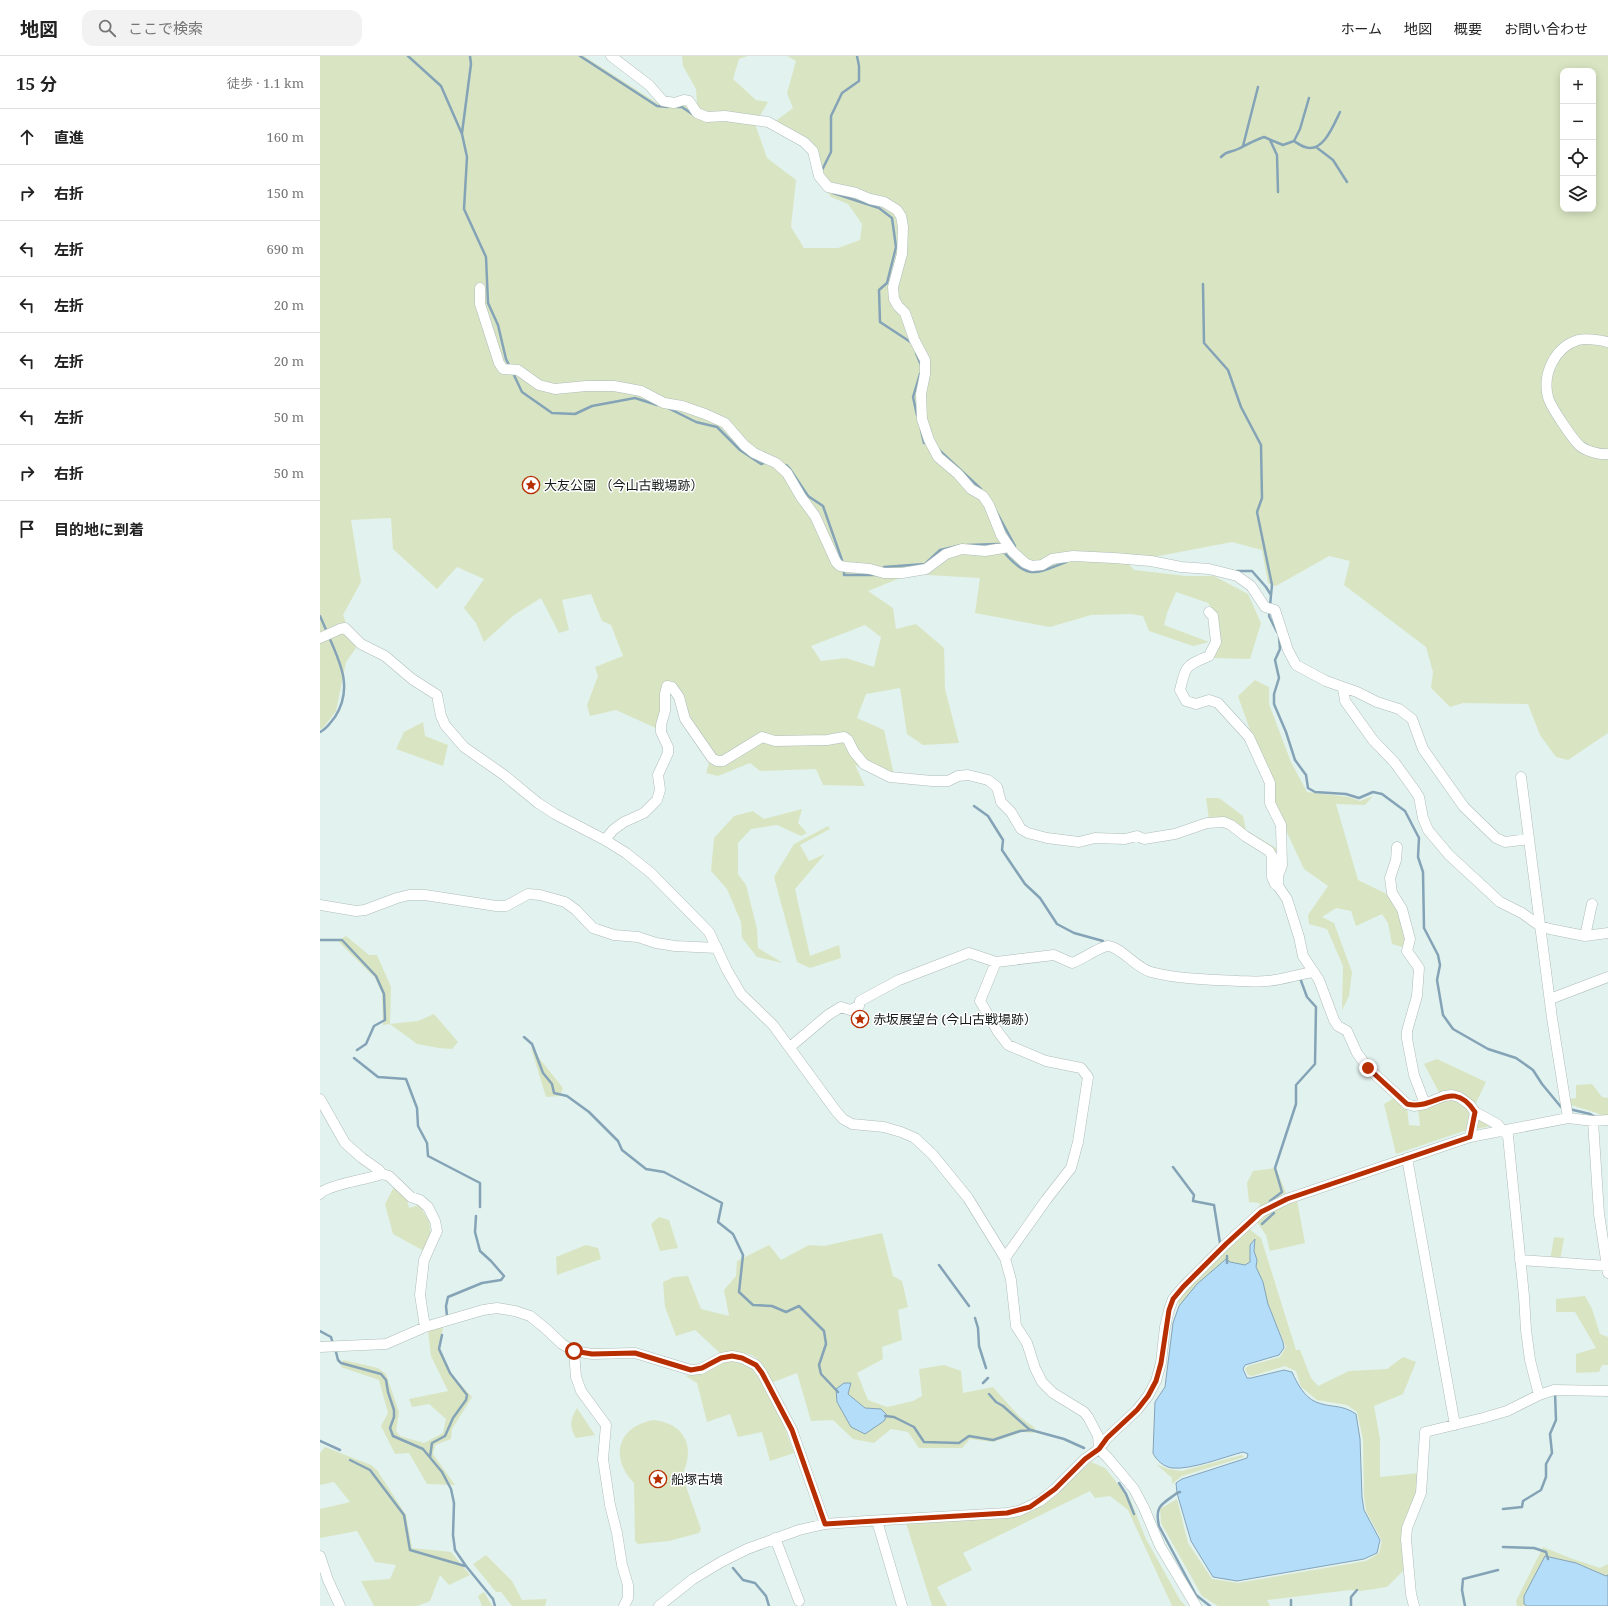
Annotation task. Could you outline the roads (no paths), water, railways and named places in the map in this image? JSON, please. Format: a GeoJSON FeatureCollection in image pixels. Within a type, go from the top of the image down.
{"type":"FeatureCollection","features":[{"type":"Feature","properties":{"kind":"street"},"geometry":{"type":"LineString","coordinates":[[611,56],[648,85],[663,101],[674,103],[684,100],[689,101],[697,113],[707,117],[725,116],[764,122],[781,128],[804,142],[813,151],[819,176],[831,188],[856,193],[870,199],[884,202],[897,210],[903,227],[902,254],[894,287],[894,299],[905,313],[914,339],[925,360],[925,374],[921,394],[922,419],[931,444],[938,457],[958,474],[971,489],[983,496],[989,505],[1007,549],[1025,563],[1032,566],[1042,565],[1052,559],[1069,556],[1151,561],[1181,567],[1209,569],[1237,576],[1251,586],[1270,609],[1296,665],[1326,681],[1357,692],[1377,702],[1399,709],[1412,719],[1423,749],[1464,807],[1496,838],[1505,842],[1529,839]]}},
{"type":"Feature","properties":{"kind":"street"},"geometry":{"type":"LineString","coordinates":[[480,288],[480,304],[499,363],[503,369],[514,370],[539,385],[555,389],[586,386],[614,386],[641,391],[664,403],[682,406],[705,414],[724,424],[754,453],[772,461],[788,473],[801,497],[815,516],[836,562],[843,566],[870,569],[881,572],[902,573],[926,569],[946,554],[962,549],[985,551],[1007,549]]}},
{"type":"Feature","properties":{"kind":"street"},"geometry":{"type":"LineString","coordinates":[[1608,342],[1578,340],[1563,348],[1552,360],[1548,374],[1547,388],[1551,406],[1580,446],[1588,450],[1608,454]]}},
{"type":"Feature","properties":{"kind":"street"},"geometry":{"type":"LineString","coordinates":[[1209,612],[1213,616],[1216,642],[1209,656],[1188,665],[1184,673],[1180,690],[1186,701],[1196,704],[1209,700],[1218,703],[1249,738],[1270,783],[1270,803],[1281,825],[1282,865],[1278,876],[1278,886]]}},
{"type":"Feature","properties":{"kind":"street"},"geometry":{"type":"LineString","coordinates":[[321,638],[345,628],[361,644],[385,656],[412,679],[428,691],[437,695],[441,716],[445,724],[464,747],[504,775],[538,803],[626,853],[651,873],[709,932],[727,970],[741,994],[773,1025],[843,1119],[852,1124],[884,1127],[901,1132],[915,1138],[933,1155],[968,1198],[1005,1258],[1011,1280],[1016,1326],[1027,1343],[1035,1368],[1042,1382],[1053,1393],[1084,1412],[1088,1417],[1098,1436],[1099,1449],[1134,1489],[1144,1508],[1160,1546],[1196,1606]]}},
{"type":"Feature","properties":{"kind":"street"},"geometry":{"type":"LineString","coordinates":[[605,840],[613,830],[624,822],[644,813],[657,800],[660,790],[658,775],[668,753],[668,747],[661,725],[665,712],[664,694],[667,686],[672,687],[679,698],[685,719],[712,758],[717,761],[723,761],[762,737],[775,741],[827,740],[844,738],[848,740],[854,752],[864,764],[890,777],[948,781],[958,776],[968,775],[988,780],[997,787],[1001,802],[1011,812],[1021,829],[1028,833],[1047,838],[1079,842],[1095,838],[1124,839],[1137,836],[1150,838],[1175,834],[1207,823],[1224,822],[1231,825],[1269,851],[1272,856],[1272,877],[1274,884],[1278,886],[1287,899],[1299,937],[1303,956],[1314,972],[1334,1020],[1338,1026],[1347,1031],[1357,1053],[1368,1068],[1407,1104],[1414,1106],[1425,1104],[1444,1096],[1452,1095],[1459,1097],[1470,1105],[1475,1112],[1497,1124],[1508,1136],[1526,1330],[1530,1360],[1539,1394]]}},
{"type":"Feature","properties":{"kind":"street"},"geometry":{"type":"LineString","coordinates":[[1343,687],[1345,701],[1373,740],[1395,762],[1416,792],[1419,797],[1423,818],[1428,830],[1449,855],[1500,902],[1522,913],[1540,926],[1585,936],[1608,933]]}},
{"type":"Feature","properties":{"kind":"street"},"geometry":{"type":"LineString","coordinates":[[1521,777],[1550,1000],[1568,1116]]}},
{"type":"Feature","properties":{"kind":"street"},"geometry":{"type":"LineString","coordinates":[[1397,847],[1396,860],[1390,878],[1392,893],[1402,909],[1410,939],[1407,951],[1419,968],[1417,996],[1407,1031],[1407,1039],[1414,1075],[1425,1104]]}},
{"type":"Feature","properties":{"kind":"street"},"geometry":{"type":"LineString","coordinates":[[320,905],[356,911],[365,910],[409,895],[425,895],[506,906],[528,894],[540,895],[565,902],[576,910],[594,928],[614,935],[638,937],[656,943],[675,946],[716,948]]}},
{"type":"Feature","properties":{"kind":"street"},"geometry":{"type":"LineString","coordinates":[[1585,936],[1592,904]]}},
{"type":"Feature","properties":{"kind":"street"},"geometry":{"type":"LineString","coordinates":[[790,1047],[828,1015],[841,1007],[850,1010],[858,1006],[860,1001],[899,980],[970,953],[996,962],[1054,955],[1072,963],[1085,958],[1101,947],[1108,946],[1118,950],[1146,971],[1210,980],[1266,981],[1314,972]]}},
{"type":"Feature","properties":{"kind":"street"},"geometry":{"type":"LineString","coordinates":[[996,962],[980,1001],[998,1032],[1008,1044],[1046,1061],[1081,1068],[1088,1077],[1078,1142],[1071,1168],[1046,1200],[1005,1258]]}},
{"type":"Feature","properties":{"kind":"street"},"geometry":{"type":"LineString","coordinates":[[1550,1000],[1608,977]]}},
{"type":"Feature","properties":{"kind":"street"},"geometry":{"type":"LineString","coordinates":[[320,1099],[346,1143],[382,1174],[389,1176],[411,1197],[420,1200],[428,1207],[435,1221],[437,1231],[424,1260],[420,1295],[425,1327]]}},
{"type":"Feature","properties":{"kind":"street"},"geometry":{"type":"LineString","coordinates":[[1470,1137],[1475,1112]]}},
{"type":"Feature","properties":{"kind":"street"},"geometry":{"type":"LineString","coordinates":[[659,1606],[693,1580],[721,1562],[775,1538],[799,1530],[825,1524],[1007,1513],[1030,1507],[1045,1497],[1099,1449],[1107,1438],[1137,1410],[1148,1396],[1156,1381],[1161,1363],[1169,1310],[1173,1299],[1226,1244],[1261,1212],[1287,1199],[1470,1137],[1568,1116],[1601,1121],[1599,1214],[1607,1268],[1520,1260]]}},
{"type":"Feature","properties":{"kind":"street"},"geometry":{"type":"LineString","coordinates":[[1407,1158],[1455,1425]]}},
{"type":"Feature","properties":{"kind":"street"},"geometry":{"type":"LineString","coordinates":[[320,1194],[334,1185],[367,1179],[382,1174]]}},
{"type":"Feature","properties":{"kind":"street"},"geometry":{"type":"LineString","coordinates":[[323,1347],[386,1344],[425,1327],[482,1310],[497,1308],[530,1316],[562,1344],[574,1351],[592,1354],[635,1353],[691,1370],[702,1368],[721,1358],[732,1356],[742,1358],[756,1365],[762,1373],[792,1430],[825,1524]]}},
{"type":"Feature","properties":{"kind":"street"},"geometry":{"type":"LineString","coordinates":[[574,1351],[576,1377],[581,1391],[606,1425],[603,1459],[622,1566],[628,1585],[628,1598],[624,1606]]}},
{"type":"Feature","properties":{"kind":"street"},"geometry":{"type":"LineString","coordinates":[[1414,1606],[1411,1594],[1406,1540],[1407,1528],[1421,1493],[1425,1432],[1507,1411],[1539,1394],[1554,1390],[1608,1391]]}},
{"type":"Feature","properties":{"kind":"street"},"geometry":{"type":"LineString","coordinates":[[877,1521],[902,1606]]}},
{"type":"Feature","properties":{"kind":"street"},"geometry":{"type":"LineString","coordinates":[[775,1538],[799,1601]]}},
{"type":"Feature","properties":{"kind":"street"},"geometry":{"type":"LineString","coordinates":[[320,1556],[328,1580],[340,1606]]}},
{"type":"Feature","properties":{"kind":"water"},"geometry":{"type":"Polygon","coordinates":[[[1255,1239],[1254,1251],[1257,1260],[1256,1267],[1263,1282],[1268,1304],[1284,1348],[1279,1355],[1245,1365],[1243,1369],[1247,1378],[1284,1370],[1292,1372],[1301,1389],[1312,1400],[1321,1404],[1341,1407],[1356,1414],[1360,1439],[1362,1497],[1364,1510],[1380,1540],[1377,1553],[1364,1559],[1237,1581],[1213,1577],[1191,1541],[1177,1493],[1176,1483],[1182,1479],[1247,1458],[1248,1454],[1243,1452],[1208,1463],[1188,1467],[1172,1468],[1163,1465],[1158,1461],[1153,1453],[1155,1402],[1165,1387],[1173,1323],[1179,1306],[1197,1284],[1226,1259],[1230,1262],[1245,1265],[1250,1262],[1250,1245],[1255,1239]]]}},
{"type":"Feature","properties":{"kind":"water"},"geometry":{"type":"Polygon","coordinates":[[[844,1383],[851,1383],[848,1394],[865,1408],[881,1409],[887,1415],[884,1421],[865,1434],[851,1427],[837,1402],[836,1389],[844,1383]]]}},
{"type":"Feature","properties":{"kind":"water"},"geometry":{"type":"Polygon","coordinates":[[[1545,1556],[1576,1563],[1606,1576],[1608,1575],[1608,1606],[1527,1606],[1524,1604],[1524,1596],[1545,1556]]]}},
{"type":"Feature","properties":{"kind":"waterway"},"geometry":{"type":"LineString","coordinates":[[408,56],[441,86],[462,134],[467,157],[464,209],[486,257],[488,303],[498,325],[506,359],[510,367]]}},
{"type":"Feature","properties":{"kind":"waterway"},"geometry":{"type":"LineString","coordinates":[[462,133],[471,64],[470,56]]}},
{"type":"Feature","properties":{"kind":"waterway"},"geometry":{"type":"LineString","coordinates":[[580,56],[657,106],[668,107]]}},
{"type":"Feature","properties":{"kind":"waterway"},"geometry":{"type":"LineString","coordinates":[[822,170],[831,152],[831,116],[842,93],[859,81],[857,56]]}},
{"type":"Feature","properties":{"kind":"waterway"},"geometry":{"type":"LineString","coordinates":[[1243,146],[1258,87]]}},
{"type":"Feature","properties":{"kind":"waterway"},"geometry":{"type":"LineString","coordinates":[[1294,141],[1300,129],[1309,98]]}},
{"type":"Feature","properties":{"kind":"waterway"},"geometry":{"type":"LineString","coordinates":[[677,107],[682,107],[692,114]]}},
{"type":"Feature","properties":{"kind":"waterway"},"geometry":{"type":"LineString","coordinates":[[1221,157],[1227,152],[1264,137],[1283,145],[1294,141],[1305,147],[1311,148],[1317,146],[1327,137],[1340,112]]}},
{"type":"Feature","properties":{"kind":"waterway"},"geometry":{"type":"LineString","coordinates":[[1270,140],[1277,155],[1278,192]]}},
{"type":"Feature","properties":{"kind":"waterway"},"geometry":{"type":"LineString","coordinates":[[1316,147],[1333,160],[1347,182]]}},
{"type":"Feature","properties":{"kind":"waterway"},"geometry":{"type":"LineString","coordinates":[[832,191],[833,193],[879,208],[892,218],[896,247],[887,283],[879,290],[880,322],[912,343]]}},
{"type":"Feature","properties":{"kind":"waterway"},"geometry":{"type":"LineString","coordinates":[[1203,284],[1204,343],[1228,370],[1241,407],[1261,445],[1262,498],[1257,512],[1272,585],[1271,595]]}},
{"type":"Feature","properties":{"kind":"waterway"},"geometry":{"type":"LineString","coordinates":[[916,353],[921,365]]}},
{"type":"Feature","properties":{"kind":"waterway"},"geometry":{"type":"LineString","coordinates":[[513,373],[522,392],[552,413],[575,414],[592,406],[635,398],[657,405]]}},
{"type":"Feature","properties":{"kind":"waterway"},"geometry":{"type":"LineString","coordinates":[[917,415],[913,397],[920,374]]}},
{"type":"Feature","properties":{"kind":"waterway"},"geometry":{"type":"LineString","coordinates":[[668,408],[696,422],[717,427],[740,450],[761,464],[767,462]]}},
{"type":"Feature","properties":{"kind":"waterway"},"geometry":{"type":"LineString","coordinates":[[921,430],[924,443],[927,443]]}},
{"type":"Feature","properties":{"kind":"waterway"},"geometry":{"type":"LineString","coordinates":[[939,450],[981,489]]}},
{"type":"Feature","properties":{"kind":"waterway"},"geometry":{"type":"LineString","coordinates":[[786,465],[808,496],[823,506],[843,563]]}},
{"type":"Feature","properties":{"kind":"waterway"},"geometry":{"type":"LineString","coordinates":[[996,511],[1015,546],[1014,547]]}},
{"type":"Feature","properties":{"kind":"waterway"},"geometry":{"type":"LineString","coordinates":[[967,545],[998,544]]}},
{"type":"Feature","properties":{"kind":"waterway"},"geometry":{"type":"LineString","coordinates":[[882,570],[884,567],[925,564],[940,550],[962,545]]}},
{"type":"Feature","properties":{"kind":"waterway"},"geometry":{"type":"LineString","coordinates":[[1003,551],[1019,567],[1032,572],[1046,569],[1066,562],[1067,560]]}},
{"type":"Feature","properties":{"kind":"waterway"},"geometry":{"type":"LineString","coordinates":[[844,570],[844,575],[876,575]]}},
{"type":"Feature","properties":{"kind":"waterway"},"geometry":{"type":"LineString","coordinates":[[1237,571],[1252,571],[1271,595],[1270,606]]}},
{"type":"Feature","properties":{"kind":"waterway"},"geometry":{"type":"LineString","coordinates":[[1270,611],[1269,616],[1277,632]]}},
{"type":"Feature","properties":{"kind":"waterway"},"geometry":{"type":"LineString","coordinates":[[320,616],[327,632]]}},
{"type":"Feature","properties":{"kind":"waterway"},"geometry":{"type":"LineString","coordinates":[[320,732],[327,728],[335,717],[340,707],[344,687],[341,667],[329,637]]}},
{"type":"Feature","properties":{"kind":"waterway"},"geometry":{"type":"LineString","coordinates":[[1279,637],[1280,649],[1275,660],[1279,678],[1274,694],[1274,704],[1286,732],[1295,760],[1306,775],[1308,788],[1315,792],[1346,794],[1359,798],[1373,792],[1382,794],[1405,811],[1419,838],[1418,857],[1423,872],[1424,928],[1438,955],[1440,965],[1437,980],[1443,1015],[1453,1029],[1488,1049],[1516,1058],[1533,1070],[1542,1084],[1561,1107],[1564,1108]]}},
{"type":"Feature","properties":{"kind":"waterway"},"geometry":{"type":"LineString","coordinates":[[974,806],[988,816],[1003,840],[1002,850],[1025,884],[1040,898],[1057,924],[1074,933],[1103,941]]}},
{"type":"Feature","properties":{"kind":"waterway"},"geometry":{"type":"LineString","coordinates":[[320,940],[342,940],[376,976],[384,994],[385,1020],[374,1026],[366,1044],[357,1050]]}},
{"type":"Feature","properties":{"kind":"waterway"},"geometry":{"type":"LineString","coordinates":[[1270,1201],[1282,1192],[1275,1168],[1296,1104],[1296,1085],[1315,1064],[1316,1007],[1307,997],[1299,978]]}},
{"type":"Feature","properties":{"kind":"waterway"},"geometry":{"type":"LineString","coordinates":[[524,1037],[532,1044],[543,1073],[552,1084],[554,1093],[567,1096],[589,1112],[618,1141],[622,1150],[646,1169],[664,1172],[722,1203],[718,1222],[733,1234],[743,1255],[739,1292],[753,1305],[772,1306],[786,1312],[799,1306],[824,1331],[826,1344],[819,1365],[821,1374],[838,1392]]}},
{"type":"Feature","properties":{"kind":"waterway"},"geometry":{"type":"LineString","coordinates":[[354,1058],[378,1077],[406,1079],[417,1108],[418,1126],[427,1143],[428,1156],[480,1183],[480,1207]]}},
{"type":"Feature","properties":{"kind":"waterway"},"geometry":{"type":"LineString","coordinates":[[1569,1109],[1590,1114],[1595,1117]]}},
{"type":"Feature","properties":{"kind":"waterway"},"geometry":{"type":"LineString","coordinates":[[1173,1167],[1194,1195],[1193,1201],[1214,1205],[1220,1243]]}},
{"type":"Feature","properties":{"kind":"waterway"},"geometry":{"type":"LineString","coordinates":[[1262,1224],[1274,1213]]}},
{"type":"Feature","properties":{"kind":"waterway"},"geometry":{"type":"LineString","coordinates":[[447,1316],[446,1306],[448,1297],[482,1283],[501,1280],[504,1276],[480,1251],[475,1232],[476,1216]]}},
{"type":"Feature","properties":{"kind":"waterway"},"geometry":{"type":"LineString","coordinates":[[1227,1256],[1227,1263]]}},
{"type":"Feature","properties":{"kind":"waterway"},"geometry":{"type":"LineString","coordinates":[[939,1265],[969,1306]]}},
{"type":"Feature","properties":{"kind":"waterway"},"geometry":{"type":"LineString","coordinates":[[975,1318],[978,1328],[979,1346],[986,1368]]}},
{"type":"Feature","properties":{"kind":"waterway"},"geometry":{"type":"LineString","coordinates":[[320,1331],[331,1337],[333,1344]]}},
{"type":"Feature","properties":{"kind":"waterway"},"geometry":{"type":"LineString","coordinates":[[430,1457],[432,1443],[445,1436],[453,1418],[466,1400],[467,1395],[450,1373],[439,1349],[442,1335]]}},
{"type":"Feature","properties":{"kind":"waterway"},"geometry":{"type":"LineString","coordinates":[[335,1348],[338,1360],[341,1363],[381,1374],[386,1380],[394,1410],[394,1417],[390,1428],[393,1436],[423,1449],[442,1472],[451,1489],[454,1503],[453,1535],[455,1550],[493,1599],[495,1606]]}},
{"type":"Feature","properties":{"kind":"waterway"},"geometry":{"type":"LineString","coordinates":[[983,1383],[988,1378]]}},
{"type":"Feature","properties":{"kind":"waterway"},"geometry":{"type":"LineString","coordinates":[[1503,1509],[1522,1507],[1523,1501],[1541,1490],[1546,1477],[1546,1464],[1552,1453],[1550,1434],[1556,1420],[1555,1393]]}},
{"type":"Feature","properties":{"kind":"waterway"},"geometry":{"type":"LineString","coordinates":[[989,1394],[996,1402],[1003,1406],[1030,1430]]}},
{"type":"Feature","properties":{"kind":"waterway"},"geometry":{"type":"LineString","coordinates":[[885,1416],[894,1417],[914,1427],[924,1442],[959,1443],[969,1436],[993,1440],[1020,1431],[1031,1430],[1064,1439],[1084,1448]]}},
{"type":"Feature","properties":{"kind":"waterway"},"geometry":{"type":"LineString","coordinates":[[320,1441],[340,1450]]}},
{"type":"Feature","properties":{"kind":"waterway"},"geometry":{"type":"LineString","coordinates":[[350,1460],[370,1470],[404,1515],[410,1550],[465,1566]]}},
{"type":"Feature","properties":{"kind":"waterway"},"geometry":{"type":"LineString","coordinates":[[1119,1483],[1126,1494],[1134,1514]]}},
{"type":"Feature","properties":{"kind":"waterway"},"geometry":{"type":"LineString","coordinates":[[1180,1492],[1164,1503],[1159,1509],[1159,1526],[1196,1595],[1210,1606]]}},
{"type":"Feature","properties":{"kind":"waterway"},"geometry":{"type":"LineString","coordinates":[[1503,1547],[1534,1548],[1546,1552],[1548,1559]]}},
{"type":"Feature","properties":{"kind":"waterway"},"geometry":{"type":"LineString","coordinates":[[733,1568],[743,1580],[755,1583],[766,1596],[769,1606]]}},
{"type":"Feature","properties":{"kind":"waterway"},"geometry":{"type":"LineString","coordinates":[[1465,1606],[1462,1590],[1463,1579],[1498,1570]]}},
{"type":"Feature","properties":{"kind":"waterway"},"geometry":{"type":"LineString","coordinates":[[1351,1606],[1351,1597],[1357,1590]]}},
{"type":"Feature","properties":{"kind":"waterway"},"geometry":{"type":"LineString","coordinates":[[1291,1600],[1291,1606]]}},
{"type":"Feature","properties":{"kind":"place","name":"大友公園 （今山古戦場跡）"},"geometry":{"type":"Point","coordinates":[531,485]}},
{"type":"Feature","properties":{"kind":"place","name":"赤坂展望台 (今山古戦場跡）"},"geometry":{"type":"Point","coordinates":[860,1019]}},
{"type":"Feature","properties":{"kind":"place","name":"船塚古墳"},"geometry":{"type":"Point","coordinates":[658,1479]}}]}
